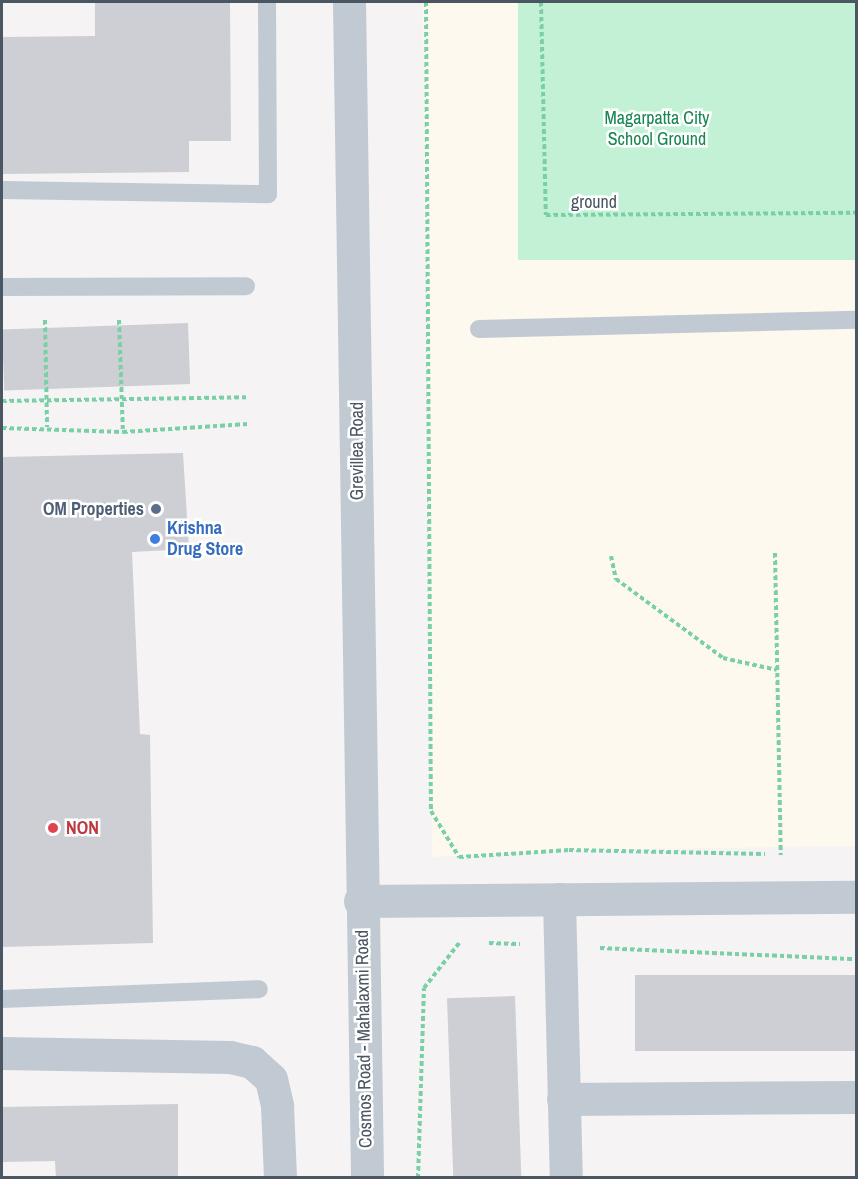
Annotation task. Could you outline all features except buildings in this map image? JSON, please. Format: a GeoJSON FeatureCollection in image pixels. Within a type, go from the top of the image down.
{"type":"FeatureCollection","features":[{"type":"Feature","properties":{"kind":"street","name":"Grevillea Road"},"geometry":{"type":"LineString","coordinates":[[349,2],[360,901]]}},
{"type":"Feature","properties":{"kind":"street"},"geometry":{"type":"LineString","coordinates":[[360,901],[856,897]]}},
{"type":"Feature","properties":{"kind":"street"},"geometry":{"type":"LineString","coordinates":[[559,899],[566,1178]]}},
{"type":"Feature","properties":{"kind":"street","name":"Cosmos Road - Mahalaxmi Road"},"geometry":{"type":"LineString","coordinates":[[360,901],[367,1178]]}},
{"type":"Feature","properties":{"kind":"street"},"geometry":{"type":"LineString","coordinates":[[2,1053],[230,1057],[252,1062],[272,1079],[277,1106],[280,1178]]}},
{"type":"Feature","properties":{"kind":"street"},"geometry":{"type":"LineString","coordinates":[[563,1099],[856,1097]]}},
{"type":"Feature","properties":{"kind":"lane"},"geometry":{"type":"LineString","coordinates":[[2,190],[268,194],[267,2]]}},
{"type":"Feature","properties":{"kind":"lane"},"geometry":{"type":"LineString","coordinates":[[2,287],[246,286]]}},
{"type":"Feature","properties":{"kind":"lane"},"geometry":{"type":"LineString","coordinates":[[479,329],[856,320]]}},
{"type":"Feature","properties":{"kind":"lane"},"geometry":{"type":"LineString","coordinates":[[2,999],[259,989]]}},
{"type":"Feature","properties":{"kind":"path"},"geometry":{"type":"LineString","coordinates":[[426,2],[431,811],[459,857],[569,849],[792,855]]}},
{"type":"Feature","properties":{"kind":"path","name":"ground"},"geometry":{"type":"LineString","coordinates":[[541,2],[546,215],[856,213]]}},
{"type":"Feature","properties":{"kind":"path"},"geometry":{"type":"LineString","coordinates":[[119,307],[123,432]]}},
{"type":"Feature","properties":{"kind":"path"},"geometry":{"type":"LineString","coordinates":[[44,313],[47,427]]}},
{"type":"Feature","properties":{"kind":"path"},"geometry":{"type":"LineString","coordinates":[[2,401],[248,397]]}},
{"type":"Feature","properties":{"kind":"path"},"geometry":{"type":"LineString","coordinates":[[2,428],[47,427],[123,432],[248,424]]}},
{"type":"Feature","properties":{"kind":"path"},"geometry":{"type":"LineString","coordinates":[[775,553],[781,855]]}},
{"type":"Feature","properties":{"kind":"path"},"geometry":{"type":"LineString","coordinates":[[611,556],[616,579],[723,658],[777,670]]}},
{"type":"Feature","properties":{"kind":"path"},"geometry":{"type":"LineString","coordinates":[[418,1178],[424,988],[458,942],[469,943]]}},
{"type":"Feature","properties":{"kind":"path"},"geometry":{"type":"LineString","coordinates":[[481,943],[856,959]]}},
{"type":"Feature","properties":{"kind":"shaded area"},"geometry":{"type":"Polygon","coordinates":[[[423,2],[856,2],[856,846],[569,850],[432,857],[423,2]]]}},
{"type":"Feature","properties":{"kind":"green space","name":"Magarpatta City School Ground"},"geometry":{"type":"Polygon","coordinates":[[[518,2],[856,2],[856,260],[518,260],[518,2]]]}},
{"type":"Feature","properties":{"kind":"place","name":"OM Properties"},"geometry":{"type":"Point","coordinates":[156,509]}},
{"type":"Feature","properties":{"kind":"place","name":"Krishna Drug Store"},"geometry":{"type":"Point","coordinates":[155,539]}},
{"type":"Feature","properties":{"kind":"place","name":"NON"},"geometry":{"type":"Point","coordinates":[53,828]}}]}
